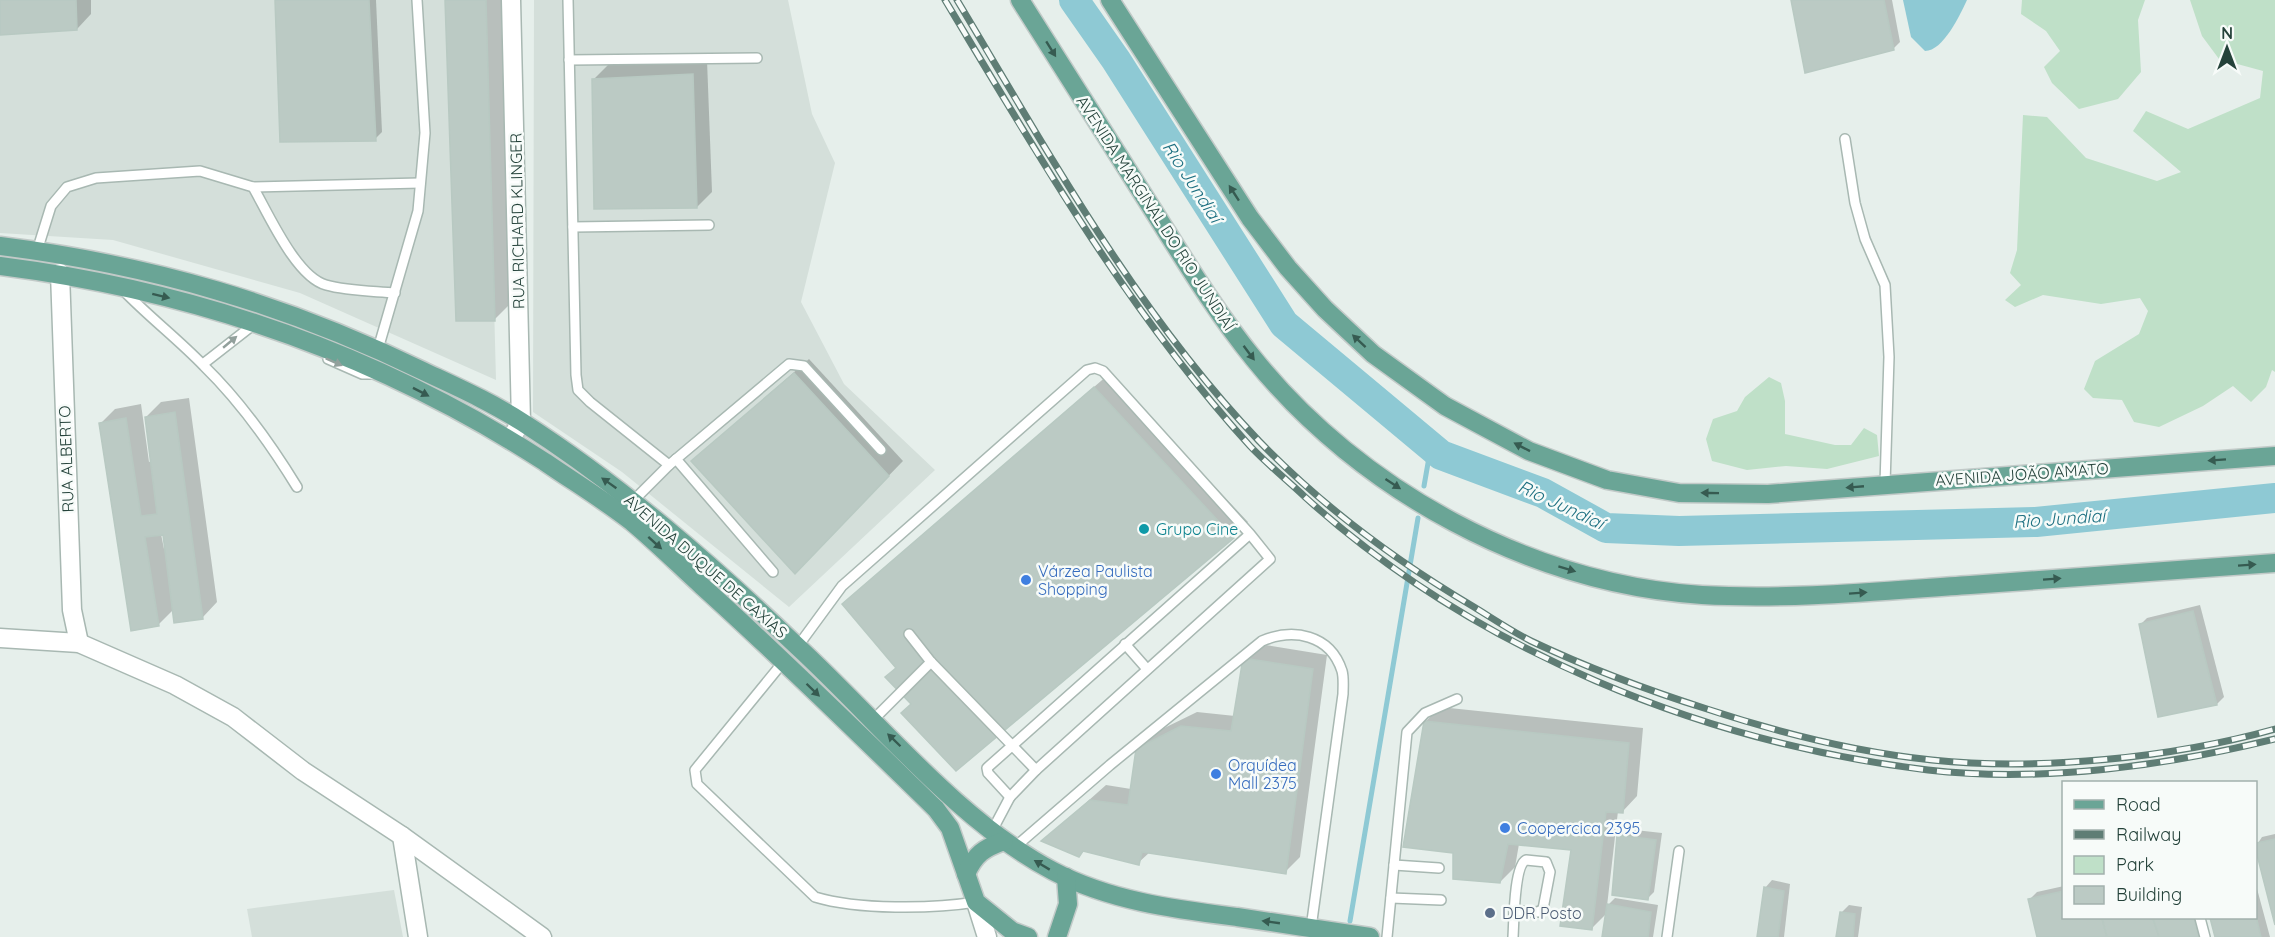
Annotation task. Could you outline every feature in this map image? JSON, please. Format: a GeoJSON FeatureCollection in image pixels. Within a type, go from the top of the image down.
{"type":"FeatureCollection","features":[{"type":"Feature","properties":{"kind":"main road","name":"AVENIDA MARGINAL DO RIO JUNDIAÍ"},"geometry":{"type":"LineString","coordinates":[[1020,0],[1213,305],[1256,362],[1306,415],[1365,466],[1426,505],[1502,545],[1565,569],[1636,587],[1679,592],[1799,597],[2275,562]]}},
{"type":"Feature","properties":{"kind":"main road","name":"AVENIDA JOÃO AMATO"},"geometry":{"type":"LineString","coordinates":[[1110,0],[1250,218],[1288,268],[1325,309],[1373,354],[1445,406],[1529,451],[1607,480],[1679,493],[1768,494],[2275,456]]}},
{"type":"Feature","properties":{"kind":"main road","name":"AVENIDA DUQUE DE CAXIAS"},"geometry":{"type":"LineString","coordinates":[[0,246],[37,251],[185,281],[301,316],[378,349],[485,401],[521,422],[634,500],[798,646],[873,720],[1003,840],[1066,877],[1119,898],[1370,937]]}},
{"type":"Feature","properties":{"kind":"main road","name":"AVENIDA DUQUE DE CAXIAS"},"geometry":{"type":"LineString","coordinates":[[0,266],[60,273],[118,285],[259,322],[384,373],[510,440],[632,523],[784,661],[936,809],[950,828],[976,902]]}},
{"type":"Feature","properties":{"kind":"main road"},"geometry":{"type":"LineString","coordinates":[[966,874],[974,856],[987,846],[1003,840]]}},
{"type":"Feature","properties":{"kind":"main road"},"geometry":{"type":"LineString","coordinates":[[1057,937],[1068,904],[1066,877]]}},
{"type":"Feature","properties":{"kind":"main road"},"geometry":{"type":"LineString","coordinates":[[976,902],[1012,931],[1028,937]]}},
{"type":"Feature","properties":{"kind":"street","name":"RUA RICHARD KLINGER"},"geometry":{"type":"LineString","coordinates":[[511,0],[521,422]]}},
{"type":"Feature","properties":{"kind":"street","name":"RUA ALBERTO"},"geometry":{"type":"LineString","coordinates":[[60,273],[72,610],[79,643]]}},
{"type":"Feature","properties":{"kind":"street"},"geometry":{"type":"LineString","coordinates":[[510,440],[521,422]]}},
{"type":"Feature","properties":{"kind":"street"},"geometry":{"type":"LineString","coordinates":[[0,638],[79,643],[175,685],[233,717],[303,771],[402,836],[542,937]]}},
{"type":"Feature","properties":{"kind":"street"},"geometry":{"type":"LineString","coordinates":[[402,836],[418,937]]}},
{"type":"Feature","properties":{"kind":"street"},"geometry":{"type":"LineString","coordinates":[[976,902],[987,937]]}},
{"type":"Feature","properties":{"kind":"lane"},"geometry":{"type":"LineString","coordinates":[[378,349],[418,212],[425,133],[417,0]]}},
{"type":"Feature","properties":{"kind":"lane"},"geometry":{"type":"LineString","coordinates":[[568,0],[578,390],[607,416],[673,462],[773,572]]}},
{"type":"Feature","properties":{"kind":"lane"},"geometry":{"type":"LineString","coordinates":[[569,60],[757,58]]}},
{"type":"Feature","properties":{"kind":"lane"},"geometry":{"type":"LineString","coordinates":[[1845,139],[1865,239],[1885,285],[1889,357],[1885,484]]}},
{"type":"Feature","properties":{"kind":"lane"},"geometry":{"type":"LineString","coordinates":[[37,251],[51,206],[67,187],[96,178],[200,171],[253,187],[420,183]]}},
{"type":"Feature","properties":{"kind":"lane"},"geometry":{"type":"LineString","coordinates":[[253,187],[297,262],[314,280],[326,285],[395,293]]}},
{"type":"Feature","properties":{"kind":"lane"},"geometry":{"type":"LineString","coordinates":[[573,227],[709,225]]}},
{"type":"Feature","properties":{"kind":"lane"},"geometry":{"type":"LineString","coordinates":[[118,285],[150,318],[203,364],[248,414],[297,487]]}},
{"type":"Feature","properties":{"kind":"lane"},"geometry":{"type":"LineString","coordinates":[[203,364],[245,329],[259,322]]}},
{"type":"Feature","properties":{"kind":"lane"},"geometry":{"type":"LineString","coordinates":[[634,500],[673,462],[789,364],[804,366],[881,450]]}},
{"type":"Feature","properties":{"kind":"lane"},"geometry":{"type":"LineString","coordinates":[[798,646],[842,586],[1087,370],[1095,368],[1103,370],[1270,559],[1036,770],[1010,797],[1003,840]]}},
{"type":"Feature","properties":{"kind":"lane"},"geometry":{"type":"LineString","coordinates":[[1010,797],[987,770],[1012,745],[1250,534]]}},
{"type":"Feature","properties":{"kind":"lane"},"geometry":{"type":"LineString","coordinates":[[1003,840],[1110,765],[1262,641],[1280,634],[1300,633],[1327,647],[1342,671],[1343,694],[1311,928]]}},
{"type":"Feature","properties":{"kind":"lane"},"geometry":{"type":"LineString","coordinates":[[909,634],[931,662],[1036,770]]}},
{"type":"Feature","properties":{"kind":"lane"},"geometry":{"type":"LineString","coordinates":[[1125,644],[1148,669]]}},
{"type":"Feature","properties":{"kind":"lane"},"geometry":{"type":"LineString","coordinates":[[784,661],[695,770],[697,784],[815,897],[834,903],[920,906],[948,906],[976,902]]}},
{"type":"Feature","properties":{"kind":"lane"},"geometry":{"type":"LineString","coordinates":[[873,720],[931,662]]}},
{"type":"Feature","properties":{"kind":"lane"},"geometry":{"type":"LineString","coordinates":[[1387,937],[1407,732],[1425,713],[1457,699]]}},
{"type":"Feature","properties":{"kind":"lane"},"geometry":{"type":"LineString","coordinates":[[1667,937],[1679,851]]}},
{"type":"Feature","properties":{"kind":"lane"},"geometry":{"type":"LineString","coordinates":[[1513,937],[1515,911],[1522,862],[1546,862],[1550,872],[1543,909],[1538,912],[1515,911]]}},
{"type":"Feature","properties":{"kind":"lane"},"geometry":{"type":"LineString","coordinates":[[1394,865],[1439,867]]}},
{"type":"Feature","properties":{"kind":"lane"},"geometry":{"type":"LineString","coordinates":[[1391,898],[1441,900]]}},
{"type":"Feature","properties":{"kind":"lane"},"geometry":{"type":"LineString","coordinates":[[2200,919],[2205,937]]}},
{"type":"Feature","properties":{"kind":"shaded area"},"geometry":{"type":"Polygon","coordinates":[[[0,0],[486,0],[496,380],[300,293],[113,240],[0,233],[0,0]]]}},
{"type":"Feature","properties":{"kind":"shaded area"},"geometry":{"type":"Polygon","coordinates":[[[534,0],[788,0],[812,114],[835,163],[801,302],[844,384],[935,470],[789,607],[622,472],[533,412],[534,0]]]}},
{"type":"Feature","properties":{"kind":"shaded area"},"geometry":{"type":"Polygon","coordinates":[[[394,890],[403,937],[252,937],[247,909],[394,890]]]}},
{"type":"Feature","properties":{"kind":"green space"},"geometry":{"type":"Polygon","coordinates":[[[2022,0],[2145,0],[2138,20],[2141,72],[2118,99],[2079,109],[2052,83],[2044,67],[2060,51],[2046,31],[2021,14],[2022,0]]]}},
{"type":"Feature","properties":{"kind":"green space"},"geometry":{"type":"Polygon","coordinates":[[[2190,0],[2275,0],[2275,372],[2272,370],[2266,387],[2251,402],[2233,386],[2203,406],[2159,427],[2134,422],[2122,400],[2093,398],[2084,389],[2095,361],[2139,334],[2148,311],[2140,298],[2101,304],[2043,295],[2015,307],[2005,300],[2021,285],[2010,273],[2017,250],[2023,115],[2047,117],[2086,158],[2157,181],[2181,172],[2133,131],[2146,111],[2188,129],[2260,98],[2263,71],[2219,59],[2202,36],[2190,0]]]}},
{"type":"Feature","properties":{"kind":"green space"},"geometry":{"type":"Polygon","coordinates":[[[1769,377],[1781,383],[1785,401],[1785,434],[1835,445],[1851,445],[1864,428],[1877,435],[1879,456],[1827,469],[1786,466],[1747,470],[1712,461],[1706,439],[1713,419],[1737,411],[1745,397],[1769,377]]]}},
{"type":"Feature","properties":{"kind":"water"},"geometry":{"type":"Polygon","coordinates":[[[1903,0],[1967,0],[1944,39],[1932,49],[1925,51],[1911,37],[1903,0]]]}},
{"type":"Feature","properties":{"kind":"building"},"geometry":{"type":"Polygon","coordinates":[[[0,0],[76,0],[77,30],[0,35],[0,0]]]}},
{"type":"Feature","properties":{"kind":"building"},"geometry":{"type":"Polygon","coordinates":[[[275,0],[369,0],[376,141],[280,142],[275,0]]]}},
{"type":"Feature","properties":{"kind":"building"},"geometry":{"type":"Polygon","coordinates":[[[445,0],[486,0],[495,321],[456,321],[445,0]]]}},
{"type":"Feature","properties":{"kind":"building"},"geometry":{"type":"Polygon","coordinates":[[[1791,0],[1884,0],[1894,50],[1805,73],[1791,0]]]}},
{"type":"Feature","properties":{"kind":"building"},"geometry":{"type":"Polygon","coordinates":[[[693,74],[697,208],[594,209],[592,79],[693,74]]]}},
{"type":"Feature","properties":{"kind":"building"},"geometry":{"type":"Polygon","coordinates":[[[794,373],[889,476],[795,574],[691,461],[794,373]]]}},
{"type":"Feature","properties":{"kind":"building","name":"Várzea Paulista Shopping"},"geometry":{"type":"Polygon","coordinates":[[[1094,387],[1234,538],[956,771],[901,713],[911,704],[885,677],[896,668],[842,604],[1094,387]]]}},
{"type":"Feature","properties":{"kind":"building"},"geometry":{"type":"Polygon","coordinates":[[[175,412],[203,619],[174,623],[163,535],[145,537],[159,626],[131,631],[99,423],[126,418],[141,516],[157,514],[145,417],[175,412]]]}},
{"type":"Feature","properties":{"kind":"building"},"geometry":{"type":"Polygon","coordinates":[[[2193,611],[2217,705],[2158,717],[2139,624],[2193,611]]]}},
{"type":"Feature","properties":{"kind":"building","name":"Orquídea Mall 2375"},"geometry":{"type":"Polygon","coordinates":[[[1243,658],[1313,669],[1286,874],[1142,852],[1139,865],[1083,851],[1079,857],[1041,841],[1090,800],[1128,805],[1136,749],[1181,726],[1231,731],[1243,658]]]}},
{"type":"Feature","properties":{"kind":"building","name":"Coopercica 2395"},"geometry":{"type":"Polygon","coordinates":[[[1424,721],[1629,743],[1623,813],[1606,812],[1592,930],[1560,926],[1571,850],[1508,844],[1500,883],[1453,879],[1453,853],[1403,847],[1424,721]]]}},
{"type":"Feature","properties":{"kind":"building"},"geometry":{"type":"Polygon","coordinates":[[[1617,835],[1656,840],[1648,900],[1612,895],[1617,835]]]}},
{"type":"Feature","properties":{"kind":"building"},"geometry":{"type":"Polygon","coordinates":[[[2275,839],[2275,925],[2257,855],[2257,843],[2275,839]]]}},
{"type":"Feature","properties":{"kind":"building"},"geometry":{"type":"Polygon","coordinates":[[[1764,887],[1784,891],[1778,937],[1757,937],[1764,887]]]}},
{"type":"Feature","properties":{"kind":"building"},"geometry":{"type":"Polygon","coordinates":[[[2062,891],[2062,919],[2102,919],[2107,937],[2037,937],[2028,899],[2062,891]]]}},
{"type":"Feature","properties":{"kind":"building"},"geometry":{"type":"Polygon","coordinates":[[[1607,904],[1651,912],[1648,937],[1602,937],[1607,904]]]}},
{"type":"Feature","properties":{"kind":"building"},"geometry":{"type":"Polygon","coordinates":[[[1840,912],[1855,914],[1853,937],[1836,937],[1840,912]]]}},
{"type":"Feature","properties":{"kind":"building"},"geometry":{"type":"Polygon","coordinates":[[[2102,919],[2153,919],[2159,937],[2107,937],[2102,919]]]}},
{"type":"Feature","properties":{"kind":"building"},"geometry":{"type":"Polygon","coordinates":[[[2153,919],[2194,919],[2199,937],[2159,937],[2153,919]]]}},
{"type":"Feature","properties":{"kind":"building"},"geometry":{"type":"Polygon","coordinates":[[[2210,919],[2257,919],[2261,937],[2215,937],[2210,919]]]}},
{"type":"Feature","properties":{"kind":"waterway","name":"Rio Jundiaí"},"geometry":{"type":"LineString","coordinates":[[1074,0],[1116,60],[1284,324],[1441,455],[1543,493],[1606,528],[1679,531],[2036,522],[2275,498]]}},
{"type":"Feature","properties":{"kind":"waterway"},"geometry":{"type":"LineString","coordinates":[[1424,486],[1431,446]]}},
{"type":"Feature","properties":{"kind":"waterway"},"geometry":{"type":"LineString","coordinates":[[1350,921],[1418,518]]}},
{"type":"Feature","properties":{"kind":"railway"},"geometry":{"type":"LineString","coordinates":[[945,0],[1050,174],[1124,287],[1164,342],[1250,446],[1305,497],[1371,552],[1442,600],[1517,643],[1596,681],[1677,712],[1760,737],[1844,757],[1928,770],[1971,774],[2103,770],[2191,757],[2275,739]]}},
{"type":"Feature","properties":{"kind":"railway"},"geometry":{"type":"LineString","coordinates":[[957,0],[1096,229],[1133,285],[1214,391],[1283,465],[1334,510],[1416,571],[1524,637],[1618,678],[1734,718],[1818,740],[1875,752],[1932,760],[2016,764],[2105,760],[2193,748],[2275,729]]}},
{"type":"Feature","properties":{"kind":"place","name":"Grupo Cine"},"geometry":{"type":"Point","coordinates":[1144,529]}},
{"type":"Feature","properties":{"kind":"place","name":"Várzea Paulista Shopping"},"geometry":{"type":"Point","coordinates":[1026,580]}},
{"type":"Feature","properties":{"kind":"place","name":"Orquídea Mall 2375"},"geometry":{"type":"Point","coordinates":[1216,774]}},
{"type":"Feature","properties":{"kind":"place","name":"Coopercica 2395"},"geometry":{"type":"Point","coordinates":[1505,828]}},
{"type":"Feature","properties":{"kind":"place","name":"DDR Posto"},"geometry":{"type":"Point","coordinates":[1490,913]}}]}
